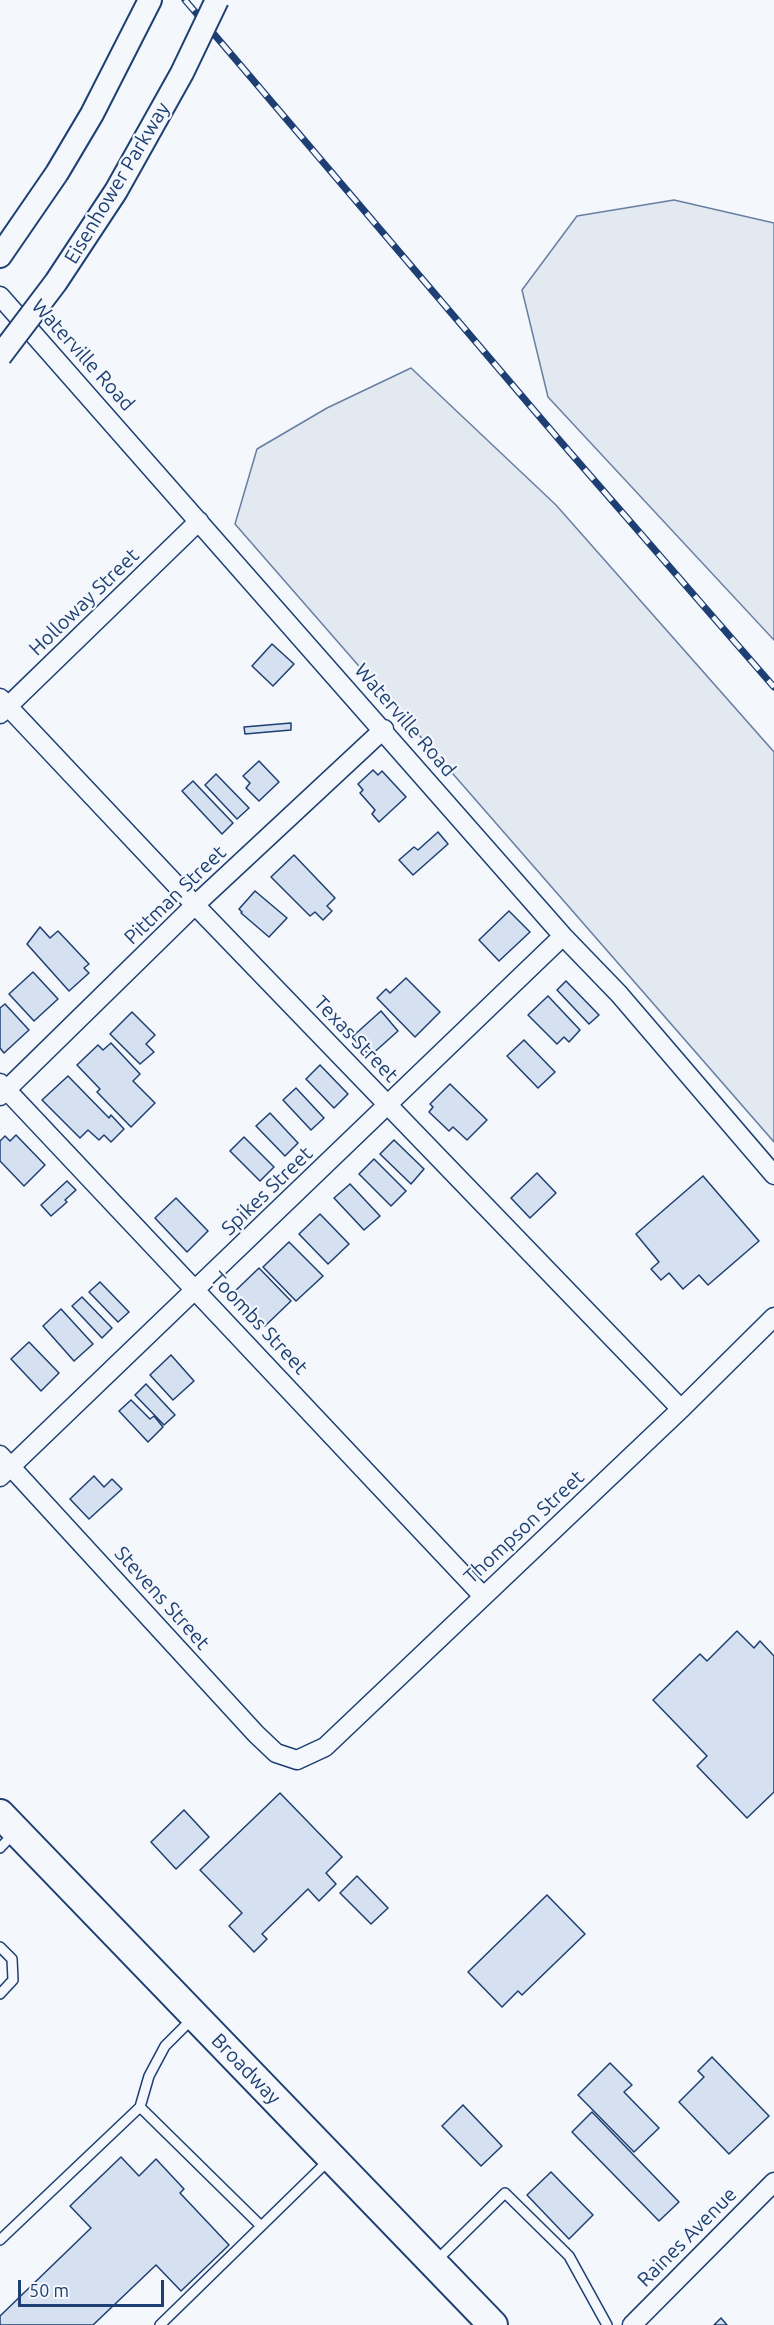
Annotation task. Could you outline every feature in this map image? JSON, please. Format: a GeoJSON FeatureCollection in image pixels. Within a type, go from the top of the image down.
{"type":"FeatureCollection","features":[{"type":"Feature","properties":{"kind":"main road","name":"Broadway"},"geometry":{"type":"LineString","coordinates":[[5,1831],[195,2016],[493,2325]]}},
{"type":"Feature","properties":{"kind":"street"},"geometry":{"type":"LineString","coordinates":[[0,256],[57,173],[86,124],[150,0]]}},
{"type":"Feature","properties":{"kind":"street","name":"Eisenhower Parkway"},"geometry":{"type":"LineString","coordinates":[[0,356],[56,282],[116,191],[182,74],[217,0]]}},
{"type":"Feature","properties":{"kind":"street","name":"Waterville Road"},"geometry":{"type":"LineString","coordinates":[[0,296],[384,729],[563,936],[619,994],[774,1175]]}},
{"type":"Feature","properties":{"kind":"street","name":"Holloway Street"},"geometry":{"type":"LineString","coordinates":[[3,706],[199,522]]}},
{"type":"Feature","properties":{"kind":"street","name":"Texas Street"},"geometry":{"type":"LineString","coordinates":[[3,706],[681,1409]]}},
{"type":"Feature","properties":{"kind":"street","name":"Pittman Street"},"geometry":{"type":"LineString","coordinates":[[2,1089],[384,729]]}},
{"type":"Feature","properties":{"kind":"street","name":"Spikes Street"},"geometry":{"type":"LineString","coordinates":[[4,1466],[197,1290],[563,936]]}},
{"type":"Feature","properties":{"kind":"street","name":"Toombs Street"},"geometry":{"type":"LineString","coordinates":[[2,1089],[197,1290],[483,1596]]}},
{"type":"Feature","properties":{"kind":"street","name":"Thompson Street"},"geometry":{"type":"LineString","coordinates":[[297,1760],[325,1747],[681,1409],[774,1317]]}},
{"type":"Feature","properties":{"kind":"street","name":"Stevens Street"},"geometry":{"type":"LineString","coordinates":[[4,1466],[256,1734],[276,1754],[297,1760]]}},
{"type":"Feature","properties":{"kind":"street","name":"Raines Avenue"},"geometry":{"type":"LineString","coordinates":[[633,2325],[774,2182]]}},
{"type":"Feature","properties":{"kind":"lane"},"geometry":{"type":"LineString","coordinates":[[0,1947],[12,1959],[13,1980],[0,1994]]}},
{"type":"Feature","properties":{"kind":"lane"},"geometry":{"type":"LineString","coordinates":[[0,2240],[140,2107],[149,2076],[165,2046],[195,2016]]}},
{"type":"Feature","properties":{"kind":"lane"},"geometry":{"type":"LineString","coordinates":[[140,2107],[261,2226]]}},
{"type":"Feature","properties":{"kind":"lane"},"geometry":{"type":"LineString","coordinates":[[160,2325],[331,2158]]}},
{"type":"Feature","properties":{"kind":"lane"},"geometry":{"type":"LineString","coordinates":[[434,2264],[505,2193],[569,2256],[607,2325]]}},
{"type":"Feature","properties":{"kind":"shaded area"},"geometry":{"type":"Polygon","coordinates":[[[674,200],[774,223],[774,640],[548,397],[522,290],[577,216],[674,200]]]}},
{"type":"Feature","properties":{"kind":"shaded area"},"geometry":{"type":"Polygon","coordinates":[[[411,368],[556,505],[774,752],[774,1142],[235,524],[257,449],[327,408],[411,368]]]}},
{"type":"Feature","properties":{"kind":"building"},"geometry":{"type":"Polygon","coordinates":[[[272,644],[294,664],[273,686],[252,666],[272,644]]]}},
{"type":"Feature","properties":{"kind":"building"},"geometry":{"type":"Polygon","coordinates":[[[291,723],[291,730],[245,734],[244,727],[291,723]]]}},
{"type":"Feature","properties":{"kind":"building"},"geometry":{"type":"Polygon","coordinates":[[[259,761],[279,782],[259,801],[246,788],[250,783],[243,776],[259,761]]]}},
{"type":"Feature","properties":{"kind":"building"},"geometry":{"type":"Polygon","coordinates":[[[373,770],[378,775],[382,771],[406,797],[379,822],[372,814],[375,810],[360,793],[363,790],[358,784],[373,770]]]}},
{"type":"Feature","properties":{"kind":"building"},"geometry":{"type":"Polygon","coordinates":[[[216,774],[249,808],[237,819],[205,785],[216,774]]]}},
{"type":"Feature","properties":{"kind":"building"},"geometry":{"type":"Polygon","coordinates":[[[193,781],[233,823],[222,834],[182,791],[193,781]]]}},
{"type":"Feature","properties":{"kind":"building"},"geometry":{"type":"Polygon","coordinates":[[[438,832],[448,844],[413,875],[399,860],[414,847],[418,850],[438,832]]]}},
{"type":"Feature","properties":{"kind":"building"},"geometry":{"type":"Polygon","coordinates":[[[294,855],[335,898],[327,906],[332,911],[323,920],[315,912],[310,916],[271,877],[294,855]]]}},
{"type":"Feature","properties":{"kind":"building"},"geometry":{"type":"Polygon","coordinates":[[[255,891],[287,918],[269,937],[239,909],[255,891]]]}},
{"type":"Feature","properties":{"kind":"building"},"geometry":{"type":"Polygon","coordinates":[[[509,911],[530,932],[499,961],[479,940],[509,911]]]}},
{"type":"Feature","properties":{"kind":"building"},"geometry":{"type":"Polygon","coordinates":[[[40,927],[50,938],[58,931],[89,964],[84,968],[89,973],[69,991],[27,944],[40,927]]]}},
{"type":"Feature","properties":{"kind":"building"},"geometry":{"type":"Polygon","coordinates":[[[33,972],[58,999],[34,1021],[9,994],[33,972]]]}},
{"type":"Feature","properties":{"kind":"building"},"geometry":{"type":"Polygon","coordinates":[[[406,978],[440,1012],[415,1037],[377,998],[386,989],[390,993],[406,978]]]}},
{"type":"Feature","properties":{"kind":"building"},"geometry":{"type":"Polygon","coordinates":[[[566,981],[599,1015],[589,1024],[557,990],[566,981]]]}},
{"type":"Feature","properties":{"kind":"building"},"geometry":{"type":"Polygon","coordinates":[[[548,996],[580,1030],[569,1042],[564,1037],[557,1044],[528,1015],[548,996]]]}},
{"type":"Feature","properties":{"kind":"building"},"geometry":{"type":"Polygon","coordinates":[[[5,1004],[29,1030],[4,1053],[0,1048],[0,1008],[5,1004]]]}},
{"type":"Feature","properties":{"kind":"building"},"geometry":{"type":"Polygon","coordinates":[[[381,1011],[398,1031],[370,1056],[352,1037],[381,1011]]]}},
{"type":"Feature","properties":{"kind":"building"},"geometry":{"type":"Polygon","coordinates":[[[132,1012],[155,1035],[146,1044],[154,1052],[140,1064],[110,1034],[132,1012]]]}},
{"type":"Feature","properties":{"kind":"building"},"geometry":{"type":"Polygon","coordinates":[[[524,1040],[555,1072],[538,1088],[507,1056],[524,1040]]]}},
{"type":"Feature","properties":{"kind":"building"},"geometry":{"type":"Polygon","coordinates":[[[111,1043],[140,1074],[133,1081],[155,1103],[131,1127],[97,1092],[100,1089],[77,1065],[98,1045],[103,1050],[111,1043]]]}},
{"type":"Feature","properties":{"kind":"building"},"geometry":{"type":"Polygon","coordinates":[[[320,1065],[348,1094],[334,1108],[306,1079],[320,1065]]]}},
{"type":"Feature","properties":{"kind":"building"},"geometry":{"type":"Polygon","coordinates":[[[68,1076],[109,1118],[111,1115],[124,1129],[111,1142],[104,1135],[99,1140],[88,1130],[80,1138],[42,1100],[68,1076]]]}},
{"type":"Feature","properties":{"kind":"building"},"geometry":{"type":"Polygon","coordinates":[[[450,1084],[487,1120],[467,1140],[453,1127],[449,1131],[429,1112],[433,1107],[430,1104],[450,1084]]]}},
{"type":"Feature","properties":{"kind":"building"},"geometry":{"type":"Polygon","coordinates":[[[296,1088],[324,1118],[311,1130],[283,1100],[296,1088]]]}},
{"type":"Feature","properties":{"kind":"building"},"geometry":{"type":"Polygon","coordinates":[[[270,1113],[298,1143],[285,1156],[256,1126],[270,1113]]]}},
{"type":"Feature","properties":{"kind":"building"},"geometry":{"type":"Polygon","coordinates":[[[16,1135],[45,1165],[24,1186],[0,1161],[0,1141],[5,1136],[10,1141],[16,1135]]]}},
{"type":"Feature","properties":{"kind":"building"},"geometry":{"type":"Polygon","coordinates":[[[244,1137],[274,1167],[260,1181],[230,1151],[244,1137]]]}},
{"type":"Feature","properties":{"kind":"building"},"geometry":{"type":"Polygon","coordinates":[[[394,1140],[424,1169],[411,1184],[380,1154],[394,1140]]]}},
{"type":"Feature","properties":{"kind":"building"},"geometry":{"type":"Polygon","coordinates":[[[374,1159],[406,1191],[391,1206],[359,1174],[374,1159]]]}},
{"type":"Feature","properties":{"kind":"building"},"geometry":{"type":"Polygon","coordinates":[[[537,1173],[556,1193],[530,1218],[511,1198],[537,1173]]]}},
{"type":"Feature","properties":{"kind":"building"},"geometry":{"type":"Polygon","coordinates":[[[703,1176],[759,1241],[708,1285],[699,1275],[683,1289],[669,1273],[661,1280],[651,1269],[659,1262],[636,1234],[703,1176]]]}},
{"type":"Feature","properties":{"kind":"building"},"geometry":{"type":"Polygon","coordinates":[[[67,1181],[76,1190],[65,1200],[67,1202],[51,1216],[41,1205],[67,1181]]]}},
{"type":"Feature","properties":{"kind":"building"},"geometry":{"type":"Polygon","coordinates":[[[350,1184],[380,1216],[364,1230],[334,1198],[350,1184]]]}},
{"type":"Feature","properties":{"kind":"building"},"geometry":{"type":"Polygon","coordinates":[[[176,1198],[208,1231],[187,1252],[155,1218],[176,1198]]]}},
{"type":"Feature","properties":{"kind":"building"},"geometry":{"type":"Polygon","coordinates":[[[320,1214],[349,1244],[328,1264],[299,1234],[320,1214]]]}},
{"type":"Feature","properties":{"kind":"building"},"geometry":{"type":"Polygon","coordinates":[[[289,1242],[323,1276],[296,1301],[263,1267],[289,1242]]]}},
{"type":"Feature","properties":{"kind":"building"},"geometry":{"type":"Polygon","coordinates":[[[259,1268],[291,1301],[265,1326],[233,1293],[259,1268]]]}},
{"type":"Feature","properties":{"kind":"building"},"geometry":{"type":"Polygon","coordinates":[[[100,1282],[129,1312],[118,1322],[89,1292],[100,1282]]]}},
{"type":"Feature","properties":{"kind":"building"},"geometry":{"type":"Polygon","coordinates":[[[82,1297],[112,1328],[102,1338],[72,1306],[82,1297]]]}},
{"type":"Feature","properties":{"kind":"building"},"geometry":{"type":"Polygon","coordinates":[[[61,1309],[93,1344],[74,1361],[43,1326],[61,1309]]]}},
{"type":"Feature","properties":{"kind":"building"},"geometry":{"type":"Polygon","coordinates":[[[29,1342],[59,1373],[41,1391],[11,1359],[29,1342]]]}},
{"type":"Feature","properties":{"kind":"building"},"geometry":{"type":"Polygon","coordinates":[[[171,1355],[194,1381],[173,1400],[150,1375],[171,1355]]]}},
{"type":"Feature","properties":{"kind":"building"},"geometry":{"type":"Polygon","coordinates":[[[146,1384],[175,1415],[164,1425],[135,1395],[146,1384]]]}},
{"type":"Feature","properties":{"kind":"building"},"geometry":{"type":"Polygon","coordinates":[[[131,1400],[150,1419],[154,1416],[163,1427],[148,1442],[119,1411],[131,1400]]]}},
{"type":"Feature","properties":{"kind":"building"},"geometry":{"type":"Polygon","coordinates":[[[94,1476],[104,1487],[112,1479],[122,1489],[89,1519],[70,1499],[94,1476]]]}},
{"type":"Feature","properties":{"kind":"building"},"geometry":{"type":"Polygon","coordinates":[[[737,1631],[754,1648],[760,1641],[774,1656],[774,1792],[747,1818],[697,1766],[707,1756],[653,1700],[700,1654],[707,1661],[737,1631]]]}},
{"type":"Feature","properties":{"kind":"building"},"geometry":{"type":"Polygon","coordinates":[[[280,1793],[342,1857],[326,1873],[336,1884],[319,1901],[308,1889],[262,1934],[267,1939],[254,1952],[229,1926],[242,1913],[200,1870],[280,1793]]]}},
{"type":"Feature","properties":{"kind":"building"},"geometry":{"type":"Polygon","coordinates":[[[184,1810],[209,1837],[176,1869],[151,1842],[184,1810]]]}},
{"type":"Feature","properties":{"kind":"building"},"geometry":{"type":"Polygon","coordinates":[[[357,1876],[388,1908],[371,1924],[340,1893],[357,1876]]]}},
{"type":"Feature","properties":{"kind":"building"},"geometry":{"type":"Polygon","coordinates":[[[547,1895],[585,1934],[522,1995],[518,1991],[502,2007],[468,1972],[547,1895]]]}},
{"type":"Feature","properties":{"kind":"building"},"geometry":{"type":"Polygon","coordinates":[[[712,2057],[769,2116],[729,2154],[679,2102],[704,2077],[698,2071],[712,2057]]]}},
{"type":"Feature","properties":{"kind":"building"},"geometry":{"type":"Polygon","coordinates":[[[610,2063],[632,2085],[624,2092],[659,2128],[634,2152],[578,2095],[610,2063]]]}},
{"type":"Feature","properties":{"kind":"building"},"geometry":{"type":"Polygon","coordinates":[[[463,2105],[502,2146],[481,2166],[442,2126],[463,2105]]]}},
{"type":"Feature","properties":{"kind":"building"},"geometry":{"type":"Polygon","coordinates":[[[592,2112],[679,2202],[659,2221],[572,2132],[592,2112]]]}},
{"type":"Feature","properties":{"kind":"building"},"geometry":{"type":"Polygon","coordinates":[[[121,2157],[139,2176],[156,2159],[184,2189],[180,2193],[229,2245],[181,2291],[156,2265],[93,2325],[0,2325],[0,2316],[91,2228],[70,2206],[121,2157]]]}},
{"type":"Feature","properties":{"kind":"building"},"geometry":{"type":"Polygon","coordinates":[[[551,2172],[593,2215],[569,2239],[527,2195],[551,2172]]]}},
{"type":"Feature","properties":{"kind":"building"},"geometry":{"type":"Polygon","coordinates":[[[721,2318],[727,2325],[714,2325],[721,2318]]]}},
{"type":"Feature","properties":{"kind":"railway"},"geometry":{"type":"LineString","coordinates":[[185,0],[561,442],[774,687]]}}]}
